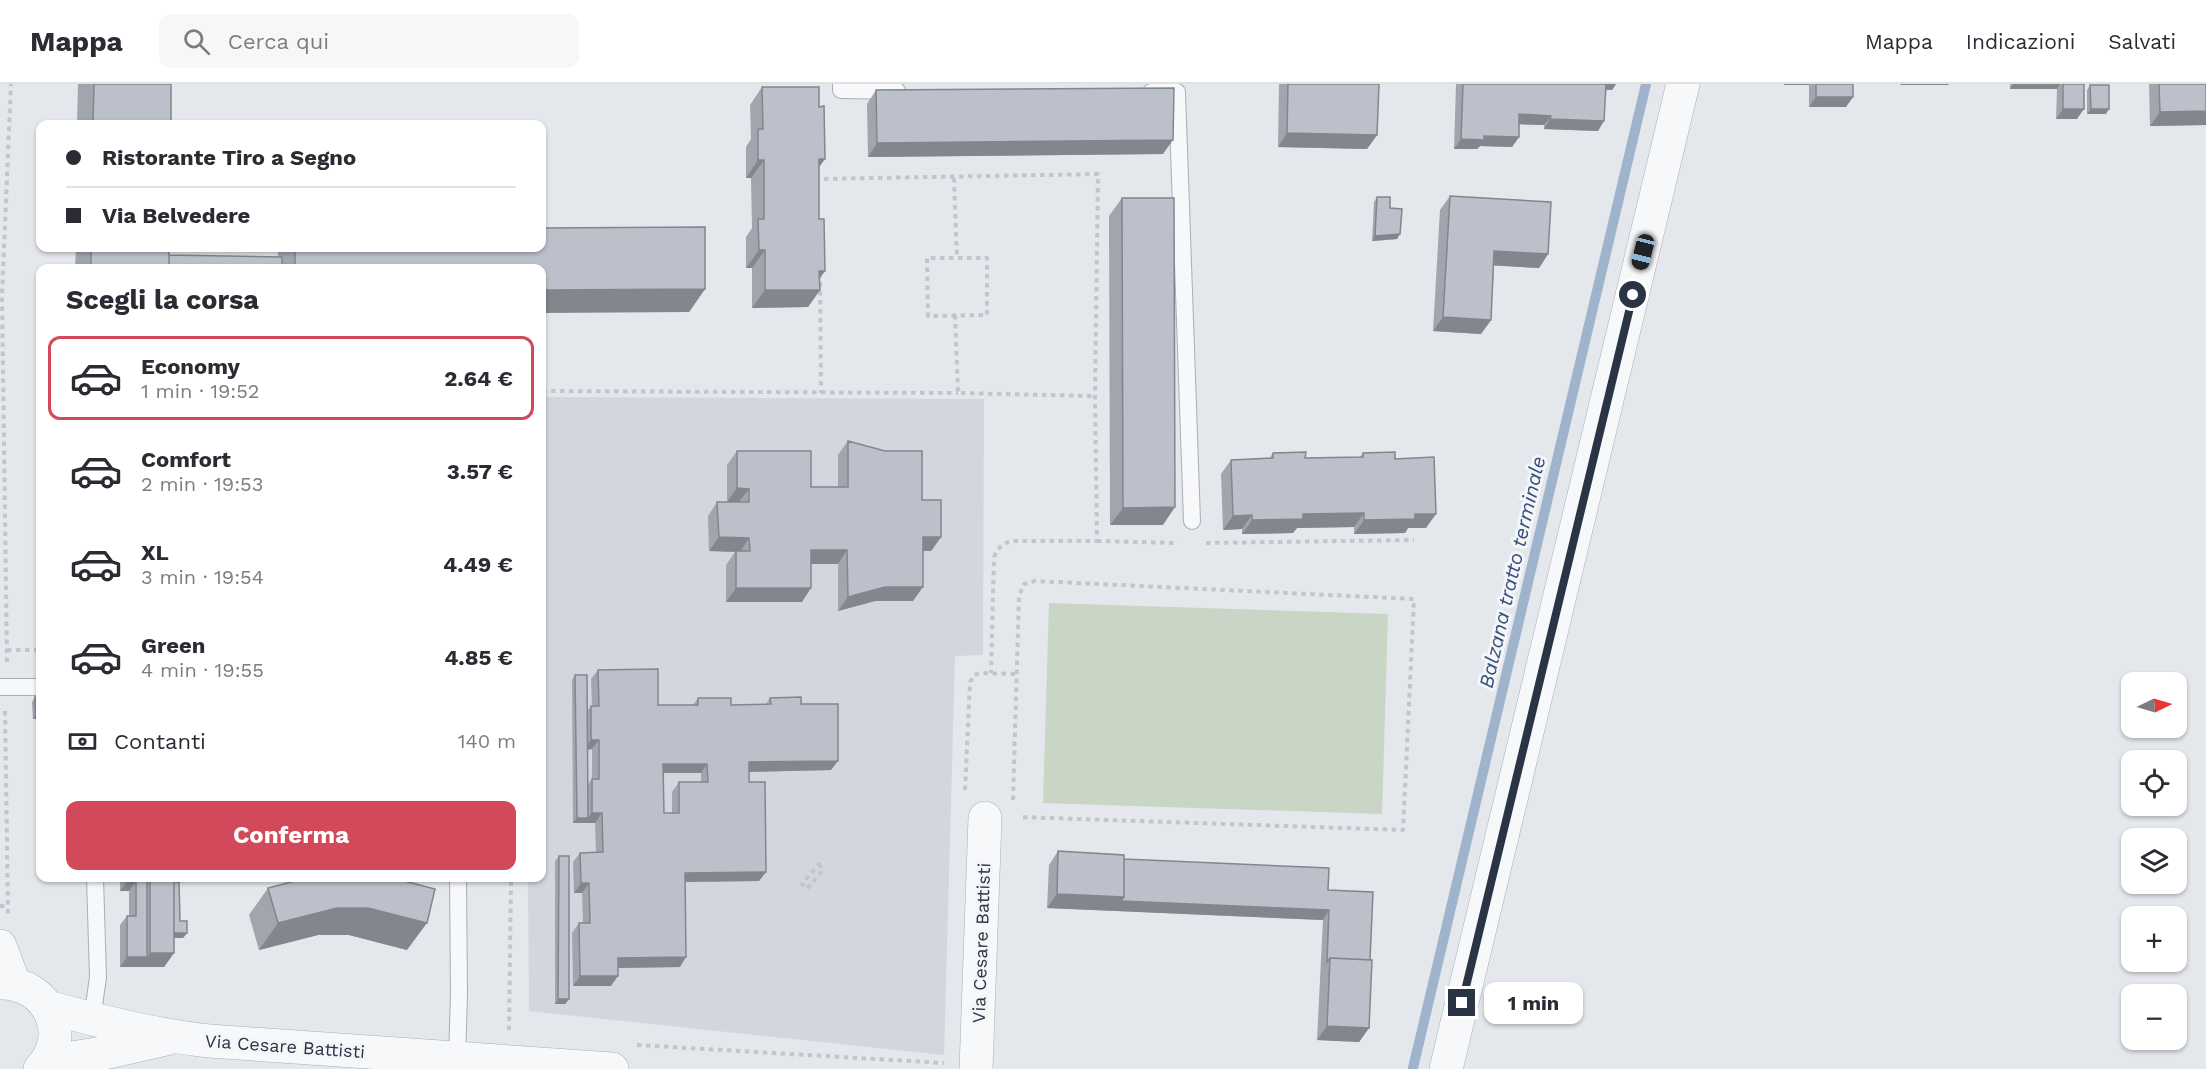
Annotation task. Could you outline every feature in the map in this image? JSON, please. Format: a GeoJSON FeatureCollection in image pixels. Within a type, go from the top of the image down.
{"type":"FeatureCollection","features":[{"type":"Feature","properties":{"kind":"street"},"geometry":{"type":"LineString","coordinates":[[1446,1069],[1683,84]]}},
{"type":"Feature","properties":{"kind":"street","name":"Via Cesare Battisti"},"geometry":{"type":"LineString","coordinates":[[976,1069],[999,817]]}},
{"type":"Feature","properties":{"kind":"street"},"geometry":{"type":"LineString","coordinates":[[0,946],[7,983]]}},
{"type":"Feature","properties":{"kind":"street","name":"Via Cesare Battisti"},"geometry":{"type":"LineString","coordinates":[[7,983],[30,989],[48,1007],[92,1020],[173,1037],[612,1069]]}},
{"type":"Feature","properties":{"kind":"street","name":"Via Cesare Battisti"},"geometry":{"type":"LineString","coordinates":[[43,1065],[53,1047],[55,1032],[48,1007]]}},
{"type":"Feature","properties":{"kind":"street","name":"Via Cesare Battisti"},"geometry":{"type":"LineString","coordinates":[[43,1065],[173,1037]]}},
{"type":"Feature","properties":{"kind":"lane"},"geometry":{"type":"LineString","coordinates":[[841,84],[841,90],[913,91]]}},
{"type":"Feature","properties":{"kind":"lane"},"geometry":{"type":"LineString","coordinates":[[1129,92],[1177,92],[1192,521]]}},
{"type":"Feature","properties":{"kind":"lane"},"geometry":{"type":"LineString","coordinates":[[3,687],[36,687]]}},
{"type":"Feature","properties":{"kind":"lane"},"geometry":{"type":"LineString","coordinates":[[92,1020],[98,977],[95,882]]}},
{"type":"Feature","properties":{"kind":"lane"},"geometry":{"type":"LineString","coordinates":[[457,1058],[458,882]]}},
{"type":"Feature","properties":{"kind":"path"},"geometry":{"type":"LineString","coordinates":[[0,906],[7,906],[3,687],[7,650],[2,295],[11,84]]}},
{"type":"Feature","properties":{"kind":"path"},"geometry":{"type":"LineString","coordinates":[[818,191],[818,179],[1098,174],[1095,396],[1097,541]]}},
{"type":"Feature","properties":{"kind":"path"},"geometry":{"type":"LineString","coordinates":[[954,178],[957,258]]}},
{"type":"Feature","properties":{"kind":"path"},"geometry":{"type":"LineString","coordinates":[[927,258],[957,258],[987,258],[987,315],[928,316],[927,258]]}},
{"type":"Feature","properties":{"kind":"path"},"geometry":{"type":"LineString","coordinates":[[819,262],[821,393]]}},
{"type":"Feature","properties":{"kind":"path"},"geometry":{"type":"LineString","coordinates":[[955,315],[958,393]]}},
{"type":"Feature","properties":{"kind":"path"},"geometry":{"type":"LineString","coordinates":[[546,391],[1095,396]]}},
{"type":"Feature","properties":{"kind":"path"},"geometry":{"type":"LineString","coordinates":[[1203,543],[1414,540]]}},
{"type":"Feature","properties":{"kind":"path"},"geometry":{"type":"LineString","coordinates":[[991,673],[994,557],[1004,543],[1011,541],[1097,541],[1180,543]]}},
{"type":"Feature","properties":{"kind":"path"},"geometry":{"type":"LineString","coordinates":[[1035,581],[1414,599],[1403,830],[999,817],[1019,596],[1024,584],[1035,581]]}},
{"type":"Feature","properties":{"kind":"path"},"geometry":{"type":"LineString","coordinates":[[7,650],[36,650]]}},
{"type":"Feature","properties":{"kind":"path"},"geometry":{"type":"LineString","coordinates":[[819,864],[823,870],[807,889],[802,884],[808,877],[819,864]]}},
{"type":"Feature","properties":{"kind":"path"},"geometry":{"type":"LineString","coordinates":[[508,1037],[511,882]]}},
{"type":"Feature","properties":{"kind":"shaded area"},"geometry":{"type":"Polygon","coordinates":[[[546,397],[984,399],[983,655],[955,656],[944,1055],[529,1011],[528,882],[546,882],[546,397]]]}},
{"type":"Feature","properties":{"kind":"green space"},"geometry":{"type":"Polygon","coordinates":[[[1049,603],[1388,614],[1382,814],[1043,803],[1049,603]]]}},
{"type":"Feature","properties":{"kind":"building"},"geometry":{"type":"Polygon","coordinates":[[[94,84],[171,84],[171,120],[93,120],[94,84]]]}},
{"type":"Feature","properties":{"kind":"building"},"geometry":{"type":"Polygon","coordinates":[[[1288,84],[1379,84],[1377,135],[1287,133],[1288,84]]]}},
{"type":"Feature","properties":{"kind":"building"},"geometry":{"type":"Polygon","coordinates":[[[1463,84],[1606,84],[1604,121],[1550,119],[1551,116],[1519,114],[1519,137],[1484,136],[1484,140],[1461,139],[1463,84]]]}},
{"type":"Feature","properties":{"kind":"building"},"geometry":{"type":"Polygon","coordinates":[[[1816,84],[1853,84],[1853,97],[1816,97],[1816,84]]]}},
{"type":"Feature","properties":{"kind":"building"},"geometry":{"type":"Polygon","coordinates":[[[2063,84],[2084,84],[2084,109],[2063,109],[2063,84]]]}},
{"type":"Feature","properties":{"kind":"building"},"geometry":{"type":"Polygon","coordinates":[[[2159,84],[2206,84],[2206,111],[2160,112],[2159,84]]]}},
{"type":"Feature","properties":{"kind":"building"},"geometry":{"type":"Polygon","coordinates":[[[2090,85],[2109,85],[2109,109],[2091,109],[2090,85]]]}},
{"type":"Feature","properties":{"kind":"building"},"geometry":{"type":"Polygon","coordinates":[[[762,87],[819,87],[819,107],[824,106],[825,159],[819,159],[819,219],[824,219],[825,271],[819,271],[820,290],[765,290],[765,250],[759,250],[758,219],[764,219],[764,160],[758,160],[758,129],[763,129],[762,87]]]}},
{"type":"Feature","properties":{"kind":"building"},"geometry":{"type":"Polygon","coordinates":[[[1174,88],[1173,140],[877,143],[876,90],[1174,88]]]}},
{"type":"Feature","properties":{"kind":"building"},"geometry":{"type":"Polygon","coordinates":[[[1450,196],[1551,202],[1548,254],[1494,251],[1491,320],[1443,317],[1450,196]]]}},
{"type":"Feature","properties":{"kind":"building"},"geometry":{"type":"Polygon","coordinates":[[[1377,197],[1390,197],[1390,208],[1402,209],[1400,234],[1375,236],[1377,197]]]}},
{"type":"Feature","properties":{"kind":"building"},"geometry":{"type":"Polygon","coordinates":[[[1122,198],[1174,198],[1175,507],[1123,508],[1122,198]]]}},
{"type":"Feature","properties":{"kind":"building"},"geometry":{"type":"Polygon","coordinates":[[[705,227],[705,289],[546,290],[546,264],[295,264],[295,252],[546,252],[546,228],[705,227]]]}},
{"type":"Feature","properties":{"kind":"building"},"geometry":{"type":"Polygon","coordinates":[[[91,252],[169,252],[169,264],[91,264],[91,252]]]}},
{"type":"Feature","properties":{"kind":"building"},"geometry":{"type":"Polygon","coordinates":[[[169,255],[282,257],[282,264],[169,264],[169,255]]]}},
{"type":"Feature","properties":{"kind":"building"},"geometry":{"type":"Polygon","coordinates":[[[848,441],[885,451],[922,451],[922,500],[941,500],[941,537],[923,537],[923,587],[885,587],[848,597],[847,550],[811,550],[811,588],[736,588],[736,551],[750,551],[749,538],[719,537],[717,502],[749,502],[749,489],[737,488],[737,451],[811,451],[811,487],[848,487],[848,441]]]}},
{"type":"Feature","properties":{"kind":"building"},"geometry":{"type":"Polygon","coordinates":[[[1306,452],[1305,458],[1363,457],[1363,453],[1395,452],[1395,459],[1434,457],[1436,514],[1415,514],[1415,519],[1364,520],[1364,513],[1303,514],[1303,519],[1252,520],[1252,515],[1233,516],[1231,460],[1273,458],[1273,453],[1306,452]]]}},
{"type":"Feature","properties":{"kind":"building"},"geometry":{"type":"Polygon","coordinates":[[[658,669],[658,705],[698,705],[698,698],[731,698],[731,705],[771,704],[770,698],[801,697],[801,704],[838,704],[838,761],[749,762],[749,782],[765,782],[766,872],[685,873],[686,957],[618,958],[618,976],[580,976],[579,923],[590,923],[589,883],[581,883],[580,853],[603,852],[602,813],[592,813],[592,779],[599,779],[599,740],[591,740],[591,706],[599,706],[598,670],[658,669]],[[663,764],[664,813],[679,813],[679,782],[708,782],[707,764],[663,764]]]}},
{"type":"Feature","properties":{"kind":"building"},"geometry":{"type":"Polygon","coordinates":[[[575,675],[587,675],[588,818],[577,818],[575,675]]]}},
{"type":"Feature","properties":{"kind":"building"},"geometry":{"type":"Polygon","coordinates":[[[1058,851],[1124,855],[1124,897],[1057,894],[1058,851]]]}},
{"type":"Feature","properties":{"kind":"building"},"geometry":{"type":"Polygon","coordinates":[[[559,856],[569,856],[569,999],[558,999],[559,856]]]}},
{"type":"Feature","properties":{"kind":"building"},"geometry":{"type":"Polygon","coordinates":[[[1124,859],[1329,868],[1328,890],[1373,892],[1370,960],[1330,958],[1327,962],[1329,910],[1121,901],[1124,897],[1124,859]]]}},
{"type":"Feature","properties":{"kind":"building"},"geometry":{"type":"Polygon","coordinates":[[[136,882],[147,882],[147,957],[127,957],[127,916],[136,916],[136,882]]]}},
{"type":"Feature","properties":{"kind":"building"},"geometry":{"type":"Polygon","coordinates":[[[150,882],[174,882],[174,953],[150,953],[150,882]]]}},
{"type":"Feature","properties":{"kind":"building"},"geometry":{"type":"Polygon","coordinates":[[[174,882],[179,882],[180,921],[187,921],[187,933],[174,933],[174,882]]]}},
{"type":"Feature","properties":{"kind":"building"},"geometry":{"type":"Polygon","coordinates":[[[291,882],[408,882],[435,889],[427,923],[368,908],[337,908],[278,923],[268,888],[291,882]]]}},
{"type":"Feature","properties":{"kind":"building"},"geometry":{"type":"Polygon","coordinates":[[[1330,958],[1372,960],[1369,1028],[1327,1026],[1330,958]]]}},
{"type":"Feature","properties":{"kind":"waterway","name":"Balzana tratto terminale"},"geometry":{"type":"LineString","coordinates":[[1413,1068],[1646,84]]}},
{"type":"Feature","properties":{"kind":"route"},"geometry":{"type":"LineString","coordinates":[[1462,1003],[1633,295]]}}]}
